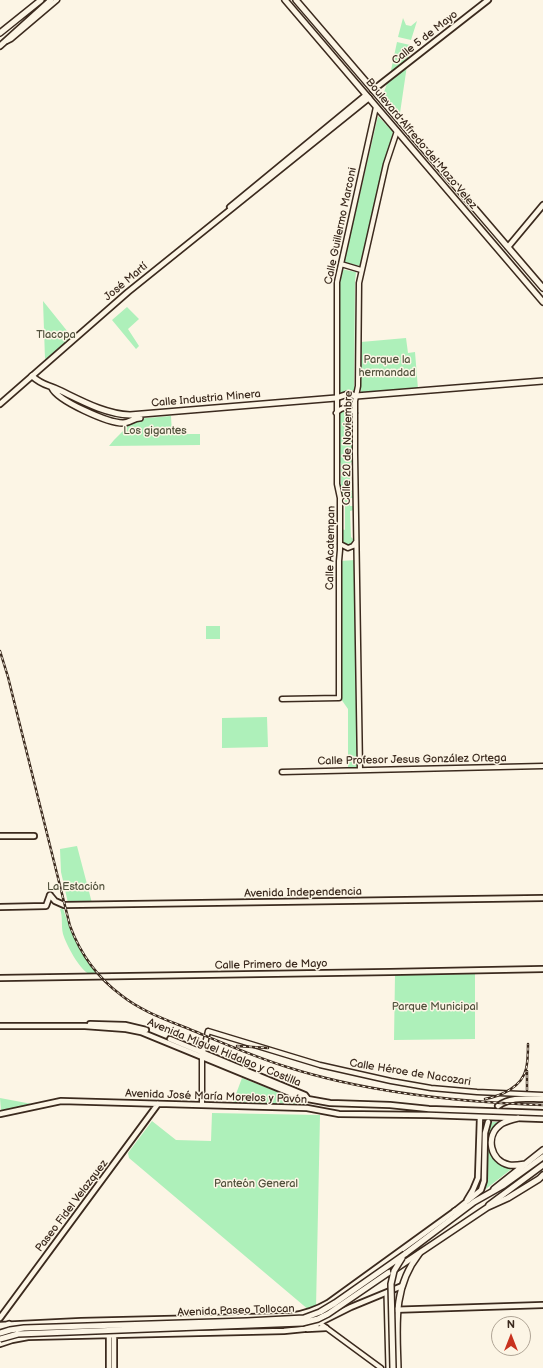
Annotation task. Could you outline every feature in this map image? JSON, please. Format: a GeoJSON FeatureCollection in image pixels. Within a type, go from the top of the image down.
{"type":"FeatureCollection","features":[{"type":"Feature","properties":{"kind":"main road"},"geometry":{"type":"LineString","coordinates":[[0,33],[41,0]]}},
{"type":"Feature","properties":{"kind":"main road"},"geometry":{"type":"LineString","coordinates":[[2,45],[51,0]]}},
{"type":"Feature","properties":{"kind":"main road","name":"Boulevard Alfredo del Mazo Velez"},"geometry":{"type":"LineString","coordinates":[[284,0],[543,302]]}},
{"type":"Feature","properties":{"kind":"main road","name":"Boulevard Alfredo del Mazo Velez"},"geometry":{"type":"LineString","coordinates":[[296,0],[543,288]]}},
{"type":"Feature","properties":{"kind":"main road","name":"Calle 5 de Mayo"},"geometry":{"type":"LineString","coordinates":[[373,90],[488,0]]}},
{"type":"Feature","properties":{"kind":"main road"},"geometry":{"type":"LineString","coordinates":[[303,22],[309,16]]}},
{"type":"Feature","properties":{"kind":"main road","name":"José Martí"},"geometry":{"type":"LineString","coordinates":[[0,404],[125,294],[220,216],[227,213],[367,96]]}},
{"type":"Feature","properties":{"kind":"main road"},"geometry":{"type":"LineString","coordinates":[[508,247],[543,205]]}},
{"type":"Feature","properties":{"kind":"main road","name":"José Martí"},"geometry":{"type":"LineString","coordinates":[[0,400],[42,364],[46,364]]}},
{"type":"Feature","properties":{"kind":"main road"},"geometry":{"type":"LineString","coordinates":[[32,376],[52,388],[56,388],[105,411],[131,418]]}},
{"type":"Feature","properties":{"kind":"main road","name":"Calle Industria Minera"},"geometry":{"type":"LineString","coordinates":[[131,418],[274,405],[284,402],[336,398],[348,394],[356,396],[543,381]]}},
{"type":"Feature","properties":{"kind":"main road"},"geometry":{"type":"LineString","coordinates":[[52,388],[58,394],[95,416],[123,423],[131,418]]}},
{"type":"Feature","properties":{"kind":"main road"},"geometry":{"type":"LineString","coordinates":[[0,836],[34,836]]}},
{"type":"Feature","properties":{"kind":"main road","name":"Avenida Independencia"},"geometry":{"type":"LineString","coordinates":[[0,907],[46,906],[50,895],[54,901],[64,905],[543,898]]}},
{"type":"Feature","properties":{"kind":"main road","name":"Calle Primero de Mayo"},"geometry":{"type":"LineString","coordinates":[[0,978],[543,969]]}},
{"type":"Feature","properties":{"kind":"main road","name":"Avenida Miguel Hidalgo y Costilla"},"geometry":{"type":"LineString","coordinates":[[0,1026],[85,1026],[93,1024],[117,1024],[138,1028],[241,1071],[305,1095],[311,1099],[330,1103],[543,1112]]}},
{"type":"Feature","properties":{"kind":"main road"},"geometry":{"type":"LineString","coordinates":[[311,1099],[311,1108]]}},
{"type":"Feature","properties":{"kind":"main road"},"geometry":{"type":"LineString","coordinates":[[498,1106],[506,1101],[514,1099],[543,1099]]}},
{"type":"Feature","properties":{"kind":"main road","name":"Avenida José María Morelos y Pavón"},"geometry":{"type":"LineString","coordinates":[[0,1114],[61,1101],[311,1108],[339,1114],[429,1115],[543,1119]]}},
{"type":"Feature","properties":{"kind":"main road","name":"Paseo Fidel Velazquez"},"geometry":{"type":"LineString","coordinates":[[0,1318],[158,1104]]}},
{"type":"Feature","properties":{"kind":"main road"},"geometry":{"type":"LineString","coordinates":[[465,1203],[478,1178],[480,1117]]}},
{"type":"Feature","properties":{"kind":"main road"},"geometry":{"type":"LineString","coordinates":[[518,1118],[505,1122],[497,1128],[492,1136],[491,1145],[494,1154],[503,1163],[511,1166],[525,1164]]}},
{"type":"Feature","properties":{"kind":"main road","name":"Avenida Paseo Tollocan"},"geometry":{"type":"LineString","coordinates":[[0,1325],[94,1321],[280,1317],[316,1310],[328,1303],[476,1195],[483,1185],[485,1133],[488,1122]]}},
{"type":"Feature","properties":{"kind":"main road"},"geometry":{"type":"LineString","coordinates":[[488,1194],[543,1150]]}},
{"type":"Feature","properties":{"kind":"main road","name":"Avenida Paseo Tollocan"},"geometry":{"type":"LineString","coordinates":[[0,1333],[24,1328],[254,1321],[304,1318],[320,1312],[335,1303],[426,1239],[474,1202],[504,1185],[543,1157]]}},
{"type":"Feature","properties":{"kind":"main road"},"geometry":{"type":"LineString","coordinates":[[488,1207],[543,1165]]}},
{"type":"Feature","properties":{"kind":"main road","name":"Avenida Paseo Tollocan"},"geometry":{"type":"LineString","coordinates":[[0,1339],[18,1334],[311,1322],[328,1314],[488,1207],[508,1198],[542,1177]]}},
{"type":"Feature","properties":{"kind":"main road"},"geometry":{"type":"LineString","coordinates":[[455,1211],[474,1202]]}},
{"type":"Feature","properties":{"kind":"main road"},"geometry":{"type":"LineString","coordinates":[[398,1368],[397,1310],[407,1271],[420,1253]]}},
{"type":"Feature","properties":{"kind":"main road"},"geometry":{"type":"LineString","coordinates":[[393,1368],[391,1284],[394,1271],[405,1254]]}},
{"type":"Feature","properties":{"kind":"main road","name":"Avenida Paseo Tollocan"},"geometry":{"type":"LineString","coordinates":[[0,1344],[19,1338],[284,1331],[304,1329],[320,1324],[351,1307],[402,1286]]}},
{"type":"Feature","properties":{"kind":"main road"},"geometry":{"type":"LineString","coordinates":[[387,1293],[389,1368]]}},
{"type":"Feature","properties":{"kind":"main road"},"geometry":{"type":"LineString","coordinates":[[328,1303],[326,1312],[332,1318]]}},
{"type":"Feature","properties":{"kind":"main road"},"geometry":{"type":"LineString","coordinates":[[387,1310],[543,1306]]}},
{"type":"Feature","properties":{"kind":"main road"},"geometry":{"type":"LineString","coordinates":[[280,1317],[284,1319],[287,1327],[284,1331]]}},
{"type":"Feature","properties":{"kind":"main road"},"geometry":{"type":"LineString","coordinates":[[130,1320],[127,1323],[126,1329],[128,1334],[131,1335]]}},
{"type":"Feature","properties":{"kind":"main road"},"geometry":{"type":"LineString","coordinates":[[387,1320],[397,1320]]}},
{"type":"Feature","properties":{"kind":"main road"},"geometry":{"type":"LineString","coordinates":[[94,1321],[100,1328],[100,1332],[95,1336]]}},
{"type":"Feature","properties":{"kind":"main road"},"geometry":{"type":"LineString","coordinates":[[110,1368],[111,1321]]}},
{"type":"Feature","properties":{"kind":"main road"},"geometry":{"type":"LineString","coordinates":[[64,1337],[60,1332],[63,1324],[66,1322]]}},
{"type":"Feature","properties":{"kind":"main road"},"geometry":{"type":"LineString","coordinates":[[0,1329],[9,1324]]}},
{"type":"Feature","properties":{"kind":"main road"},"geometry":{"type":"LineString","coordinates":[[304,1329],[317,1330],[326,1328]]}},
{"type":"Feature","properties":{"kind":"main road"},"geometry":{"type":"LineString","coordinates":[[111,1335],[114,1368]]}},
{"type":"Feature","properties":{"kind":"street"},"geometry":{"type":"LineString","coordinates":[[2,45],[57,0]]}},
{"type":"Feature","properties":{"kind":"street","name":"Calle Guillermo Marconi"},"geometry":{"type":"LineString","coordinates":[[336,398],[336,284],[376,107]]}},
{"type":"Feature","properties":{"kind":"street","name":"Calle 20 de Noviembre"},"geometry":{"type":"LineString","coordinates":[[360,770],[355,413],[358,386],[358,289],[361,270],[386,164],[397,131]]}},
{"type":"Feature","properties":{"kind":"street"},"geometry":{"type":"LineString","coordinates":[[341,264],[361,270]]}},
{"type":"Feature","properties":{"kind":"street","name":"Calle Acatempan"},"geometry":{"type":"LineString","coordinates":[[282,699],[339,698],[340,498],[337,486],[336,398]]}},
{"type":"Feature","properties":{"kind":"street"},"geometry":{"type":"LineString","coordinates":[[336,413],[340,410],[349,408],[355,413]]}},
{"type":"Feature","properties":{"kind":"street"},"geometry":{"type":"LineString","coordinates":[[340,544],[348,548],[353,546],[356,542]]}},
{"type":"Feature","properties":{"kind":"street","name":"Calle Profesor Jesus González Ortega"},"geometry":{"type":"LineString","coordinates":[[282,772],[543,766]]}},
{"type":"Feature","properties":{"kind":"street","name":"Calle Héroe de Nacozari"},"geometry":{"type":"LineString","coordinates":[[202,1055],[208,1030],[320,1065],[391,1081],[432,1088],[543,1095]]}},
{"type":"Feature","properties":{"kind":"street"},"geometry":{"type":"LineString","coordinates":[[202,1055],[202,1105]]}},
{"type":"Feature","properties":{"kind":"street"},"geometry":{"type":"LineString","coordinates":[[306,1313],[381,1368]]}},
{"type":"Feature","properties":{"kind":"green space"},"geometry":{"type":"Polygon","coordinates":[[[403,18],[406,25],[411,26],[417,21],[411,40],[398,37],[403,18]]]}},
{"type":"Feature","properties":{"kind":"green space"},"geometry":{"type":"Polygon","coordinates":[[[397,42],[410,45],[400,113],[383,95],[390,75],[397,42]]]}},
{"type":"Feature","properties":{"kind":"green space"},"geometry":{"type":"Polygon","coordinates":[[[378,116],[393,132],[360,266],[344,262],[378,116]]]}},
{"type":"Feature","properties":{"kind":"green space"},"geometry":{"type":"Polygon","coordinates":[[[341,269],[356,272],[354,394],[339,395],[337,285],[341,269]]]}},
{"type":"Feature","properties":{"kind":"green space","name":"Tlacopa"},"geometry":{"type":"Polygon","coordinates":[[[43,301],[72,337],[45,359],[43,301]]]}},
{"type":"Feature","properties":{"kind":"green space"},"geometry":{"type":"Polygon","coordinates":[[[127,307],[139,319],[128,329],[139,346],[136,349],[112,320],[127,307]]]}},
{"type":"Feature","properties":{"kind":"green space","name":"Parque la hermandad"},"geometry":{"type":"Polygon","coordinates":[[[406,338],[408,353],[415,352],[418,389],[361,394],[361,342],[406,338]]]}},
{"type":"Feature","properties":{"kind":"green space"},"geometry":{"type":"Polygon","coordinates":[[[347,410],[349,412],[352,422],[350,425],[350,440],[353,441],[353,461],[350,463],[350,490],[353,491],[353,498],[350,498],[350,506],[353,506],[354,510],[350,511],[351,537],[353,539],[352,545],[349,547],[342,543],[342,529],[345,530],[345,502],[342,500],[340,484],[341,463],[339,462],[338,418],[340,412],[347,410]]]}},
{"type":"Feature","properties":{"kind":"green space","name":"Los gigantes"},"geometry":{"type":"Polygon","coordinates":[[[171,416],[172,434],[200,434],[200,445],[109,446],[135,419],[171,416]]]}},
{"type":"Feature","properties":{"kind":"green space"},"geometry":{"type":"Polygon","coordinates":[[[355,560],[358,768],[348,769],[348,709],[341,699],[340,561],[355,560]]]}},
{"type":"Feature","properties":{"kind":"green space"},"geometry":{"type":"Polygon","coordinates":[[[206,626],[220,626],[220,639],[206,639],[206,626]]]}},
{"type":"Feature","properties":{"kind":"green space"},"geometry":{"type":"Polygon","coordinates":[[[267,717],[268,747],[222,748],[222,718],[267,717]]]}},
{"type":"Feature","properties":{"kind":"green space","name":"La Estación"},"geometry":{"type":"Polygon","coordinates":[[[77,846],[92,903],[68,903],[61,872],[60,849],[77,846]]]}},
{"type":"Feature","properties":{"kind":"green space"},"geometry":{"type":"Polygon","coordinates":[[[63,908],[77,943],[86,959],[98,975],[89,974],[85,971],[77,962],[70,950],[62,931],[60,909],[63,908]]]}},
{"type":"Feature","properties":{"kind":"green space","name":"Parque Municipal"},"geometry":{"type":"Polygon","coordinates":[[[475,974],[475,1039],[394,1040],[395,975],[475,974]]]}},
{"type":"Feature","properties":{"kind":"green space"},"geometry":{"type":"Polygon","coordinates":[[[242,1078],[308,1104],[233,1102],[242,1078]]]}},
{"type":"Feature","properties":{"kind":"green space"},"geometry":{"type":"Polygon","coordinates":[[[0,1098],[32,1104],[1,1111],[0,1098]]]}},
{"type":"Feature","properties":{"kind":"green space","name":"Panteón General"},"geometry":{"type":"Polygon","coordinates":[[[212,1113],[320,1115],[316,1308],[310,1311],[129,1158],[128,1153],[152,1121],[176,1140],[211,1141],[212,1113]]]}},
{"type":"Feature","properties":{"kind":"green space"},"geometry":{"type":"Polygon","coordinates":[[[490,1122],[499,1122],[489,1137],[490,1150],[495,1158],[500,1162],[514,1167],[482,1192],[487,1130],[490,1122]]]}},
{"type":"Feature","properties":{"kind":"railway"},"geometry":{"type":"LineString","coordinates":[[0,651],[8,677],[70,926],[84,955],[97,973],[113,988],[129,1001],[166,1020],[263,1059],[318,1076],[381,1090],[414,1095],[446,1099],[543,1105]]}},
{"type":"Feature","properties":{"kind":"railway"},"geometry":{"type":"LineString","coordinates":[[485,1099],[498,1096],[510,1090],[520,1081],[527,1066],[528,1044]]}},
{"type":"Feature","properties":{"kind":"railway"},"geometry":{"type":"LineString","coordinates":[[237,1046],[268,1048]]}},
{"type":"Feature","properties":{"kind":"railway"},"geometry":{"type":"LineString","coordinates":[[527,1071],[527,1090]]}}]}
